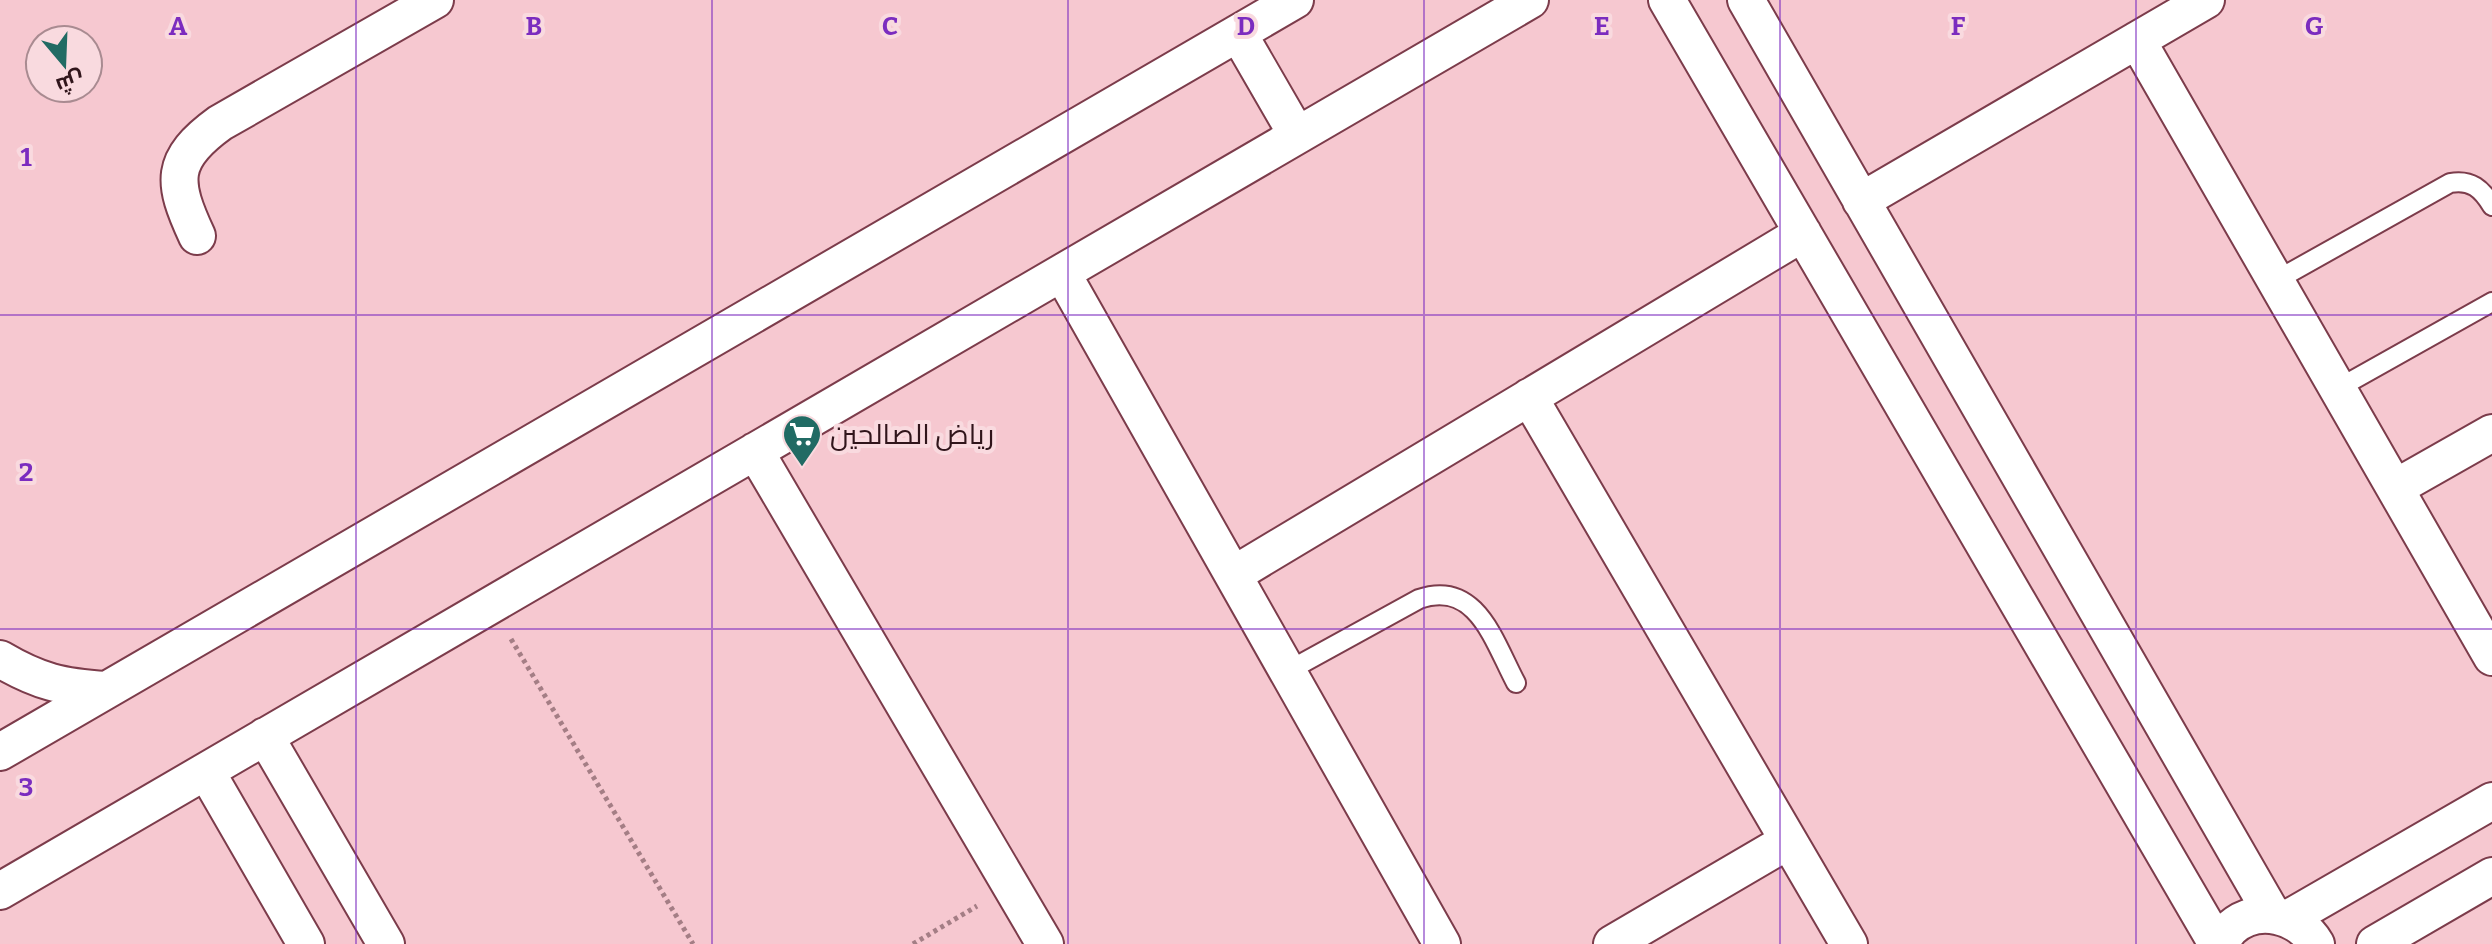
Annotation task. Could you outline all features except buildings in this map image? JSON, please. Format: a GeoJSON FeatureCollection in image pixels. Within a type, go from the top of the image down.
{"type":"FeatureCollection","features":[{"type":"Feature","properties":{"kind":"street"},"geometry":{"type":"LineString","coordinates":[[197,236],[182,203],[179,186],[181,168],[188,151],[200,137],[435,0]]}},
{"type":"Feature","properties":{"kind":"street"},"geometry":{"type":"LineString","coordinates":[[0,752],[1295,0]]}},
{"type":"Feature","properties":{"kind":"street"},"geometry":{"type":"LineString","coordinates":[[0,891],[1530,0]]}},
{"type":"Feature","properties":{"kind":"street"},"geometry":{"type":"LineString","coordinates":[[1667,0],[2218,944],[2231,928],[2251,917],[2280,916],[2492,801]]}},
{"type":"Feature","properties":{"kind":"street"},"geometry":{"type":"LineString","coordinates":[[1746,0],[2280,916],[2303,928],[2316,944]]}},
{"type":"Feature","properties":{"kind":"street"},"geometry":{"type":"LineString","coordinates":[[1861,201],[2206,0]]}},
{"type":"Feature","properties":{"kind":"street"},"geometry":{"type":"LineString","coordinates":[[1238,33],[1297,135]]}},
{"type":"Feature","properties":{"kind":"street"},"geometry":{"type":"LineString","coordinates":[[2137,40],[2492,657]]}},
{"type":"Feature","properties":{"kind":"street"},"geometry":{"type":"LineString","coordinates":[[1233,575],[1803,233]]}},
{"type":"Feature","properties":{"kind":"street"},"geometry":{"type":"LineString","coordinates":[[1062,273],[1442,944]]}},
{"type":"Feature","properties":{"kind":"street"},"geometry":{"type":"LineString","coordinates":[[1529,397],[1849,944]]}},
{"type":"Feature","properties":{"kind":"street"},"geometry":{"type":"LineString","coordinates":[[2395,488],[2492,433]]}},
{"type":"Feature","properties":{"kind":"street"},"geometry":{"type":"LineString","coordinates":[[755,451],[1045,944]]}},
{"type":"Feature","properties":{"kind":"street"},"geometry":{"type":"LineString","coordinates":[[0,659],[29,676],[66,687],[106,690]]}},
{"type":"Feature","properties":{"kind":"street"},"geometry":{"type":"LineString","coordinates":[[265,736],[386,944]]}},
{"type":"Feature","properties":{"kind":"street"},"geometry":{"type":"LineString","coordinates":[[206,771],[306,944]]}},
{"type":"Feature","properties":{"kind":"street"},"geometry":{"type":"LineString","coordinates":[[1612,944],[1788,841]]}},
{"type":"Feature","properties":{"kind":"street"},"geometry":{"type":"LineString","coordinates":[[2375,944],[2492,876]]}},
{"type":"Feature","properties":{"kind":"lane"},"geometry":{"type":"LineString","coordinates":[[2275,281],[2450,183],[2470,183],[2486,195],[2492,206]]}},
{"type":"Feature","properties":{"kind":"lane"},"geometry":{"type":"LineString","coordinates":[[2337,389],[2492,302]]}},
{"type":"Feature","properties":{"kind":"lane"},"geometry":{"type":"LineString","coordinates":[[1288,671],[1419,599],[1447,594],[1473,607],[1516,683]]}},
{"type":"Feature","properties":{"kind":"path"},"geometry":{"type":"LineString","coordinates":[[491,605],[693,944]]}},
{"type":"Feature","properties":{"kind":"path"},"geometry":{"type":"LineString","coordinates":[[913,944],[1011,886]]}},
{"type":"Feature","properties":{"kind":"place","name":"رياض الصالحين"},"geometry":{"type":"Point","coordinates":[802,468]}}]}
